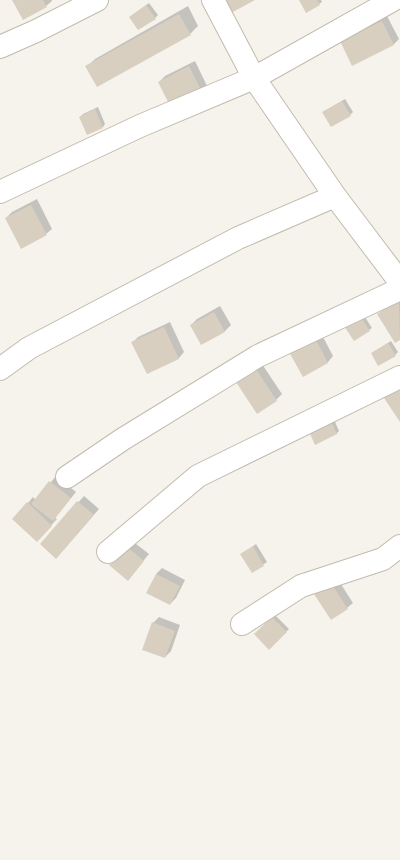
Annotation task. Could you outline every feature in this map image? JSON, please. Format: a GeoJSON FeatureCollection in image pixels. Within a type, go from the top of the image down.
{"type":"FeatureCollection","features":[{"type":"Feature","properties":{"kind":"street"},"geometry":{"type":"LineString","coordinates":[[0,47],[36,31],[96,0]]}},
{"type":"Feature","properties":{"kind":"street"},"geometry":{"type":"LineString","coordinates":[[213,0],[254,78],[335,196],[400,282]]}},
{"type":"Feature","properties":{"kind":"street"},"geometry":{"type":"LineString","coordinates":[[0,192],[140,126],[254,78],[393,0]]}},
{"type":"Feature","properties":{"kind":"street"},"geometry":{"type":"LineString","coordinates":[[0,369],[29,348],[238,238],[335,196]]}},
{"type":"Feature","properties":{"kind":"street"},"geometry":{"type":"LineString","coordinates":[[67,477],[123,439],[258,356],[400,289]]}},
{"type":"Feature","properties":{"kind":"street"},"geometry":{"type":"LineString","coordinates":[[108,552],[198,476],[400,377]]}},
{"type":"Feature","properties":{"kind":"street"},"geometry":{"type":"LineString","coordinates":[[242,624],[301,586],[383,559],[400,546]]}},
{"type":"Feature","properties":{"kind":"building"},"geometry":{"type":"Polygon","coordinates":[[[12,0],[43,0],[47,7],[23,20],[12,0]]]}},
{"type":"Feature","properties":{"kind":"building"},"geometry":{"type":"Polygon","coordinates":[[[225,0],[255,0],[231,13],[225,0]]]}},
{"type":"Feature","properties":{"kind":"building"},"geometry":{"type":"Polygon","coordinates":[[[299,0],[317,0],[320,5],[306,13],[299,0]]]}},
{"type":"Feature","properties":{"kind":"building"},"geometry":{"type":"Polygon","coordinates":[[[146,5],[156,19],[138,30],[129,17],[146,5]]]}},
{"type":"Feature","properties":{"kind":"building"},"geometry":{"type":"Polygon","coordinates":[[[179,14],[191,35],[97,87],[85,66],[179,14]]]}},
{"type":"Feature","properties":{"kind":"building"},"geometry":{"type":"Polygon","coordinates":[[[382,21],[394,45],[352,66],[340,41],[382,21]]]}},
{"type":"Feature","properties":{"kind":"building"},"geometry":{"type":"Polygon","coordinates":[[[189,66],[203,94],[172,110],[158,82],[189,66]]]}},
{"type":"Feature","properties":{"kind":"building"},"geometry":{"type":"Polygon","coordinates":[[[342,101],[351,116],[331,127],[322,112],[342,101]]]}},
{"type":"Feature","properties":{"kind":"building"},"geometry":{"type":"Polygon","coordinates":[[[95,109],[103,128],[87,135],[79,117],[95,109]]]}},
{"type":"Feature","properties":{"kind":"building"},"geometry":{"type":"Polygon","coordinates":[[[31,205],[47,235],[21,249],[5,218],[31,205]]]}},
{"type":"Feature","properties":{"kind":"building"},"geometry":{"type":"Polygon","coordinates":[[[399,300],[400,340],[395,343],[377,314],[399,300]]]}},
{"type":"Feature","properties":{"kind":"building"},"geometry":{"type":"Polygon","coordinates":[[[214,312],[225,332],[201,345],[190,325],[214,312]]]}},
{"type":"Feature","properties":{"kind":"building"},"geometry":{"type":"Polygon","coordinates":[[[360,316],[370,331],[354,341],[344,326],[360,316]]]}},
{"type":"Feature","properties":{"kind":"building"},"geometry":{"type":"Polygon","coordinates":[[[164,327],[179,359],[147,374],[131,342],[164,327]]]}},
{"type":"Feature","properties":{"kind":"building"},"geometry":{"type":"Polygon","coordinates":[[[315,338],[328,363],[303,377],[289,352],[315,338]]]}},
{"type":"Feature","properties":{"kind":"building"},"geometry":{"type":"Polygon","coordinates":[[[388,343],[396,356],[378,366],[371,353],[388,343]]]}},
{"type":"Feature","properties":{"kind":"building"},"geometry":{"type":"Polygon","coordinates":[[[254,366],[277,401],[257,414],[234,379],[254,366]]]}},
{"type":"Feature","properties":{"kind":"building"},"geometry":{"type":"Polygon","coordinates":[[[400,383],[400,422],[382,395],[400,383]]]}},
{"type":"Feature","properties":{"kind":"building"},"geometry":{"type":"Polygon","coordinates":[[[329,417],[337,434],[315,445],[307,427],[329,417]]]}},
{"type":"Feature","properties":{"kind":"building"},"geometry":{"type":"Polygon","coordinates":[[[49,481],[71,498],[53,521],[31,504],[49,481]]]}},
{"type":"Feature","properties":{"kind":"building"},"geometry":{"type":"Polygon","coordinates":[[[77,501],[94,515],[56,559],[40,544],[77,501]]]}},
{"type":"Feature","properties":{"kind":"building"},"geometry":{"type":"Polygon","coordinates":[[[27,502],[52,526],[37,542],[12,519],[27,502]]]}},
{"type":"Feature","properties":{"kind":"building"},"geometry":{"type":"Polygon","coordinates":[[[125,545],[144,561],[128,581],[109,565],[125,545]]]}},
{"type":"Feature","properties":{"kind":"building"},"geometry":{"type":"Polygon","coordinates":[[[253,546],[264,566],[252,573],[240,554],[253,546]]]}},
{"type":"Feature","properties":{"kind":"building"},"geometry":{"type":"Polygon","coordinates":[[[156,574],[180,586],[170,605],[146,593],[156,574]]]}},
{"type":"Feature","properties":{"kind":"building"},"geometry":{"type":"Polygon","coordinates":[[[331,583],[348,609],[331,620],[314,594],[331,583]]]}},
{"type":"Feature","properties":{"kind":"building"},"geometry":{"type":"Polygon","coordinates":[[[272,617],[287,632],[269,650],[254,634],[272,617]]]}},
{"type":"Feature","properties":{"kind":"building"},"geometry":{"type":"Polygon","coordinates":[[[152,622],[175,631],[165,658],[142,650],[152,622]]]}}]}
